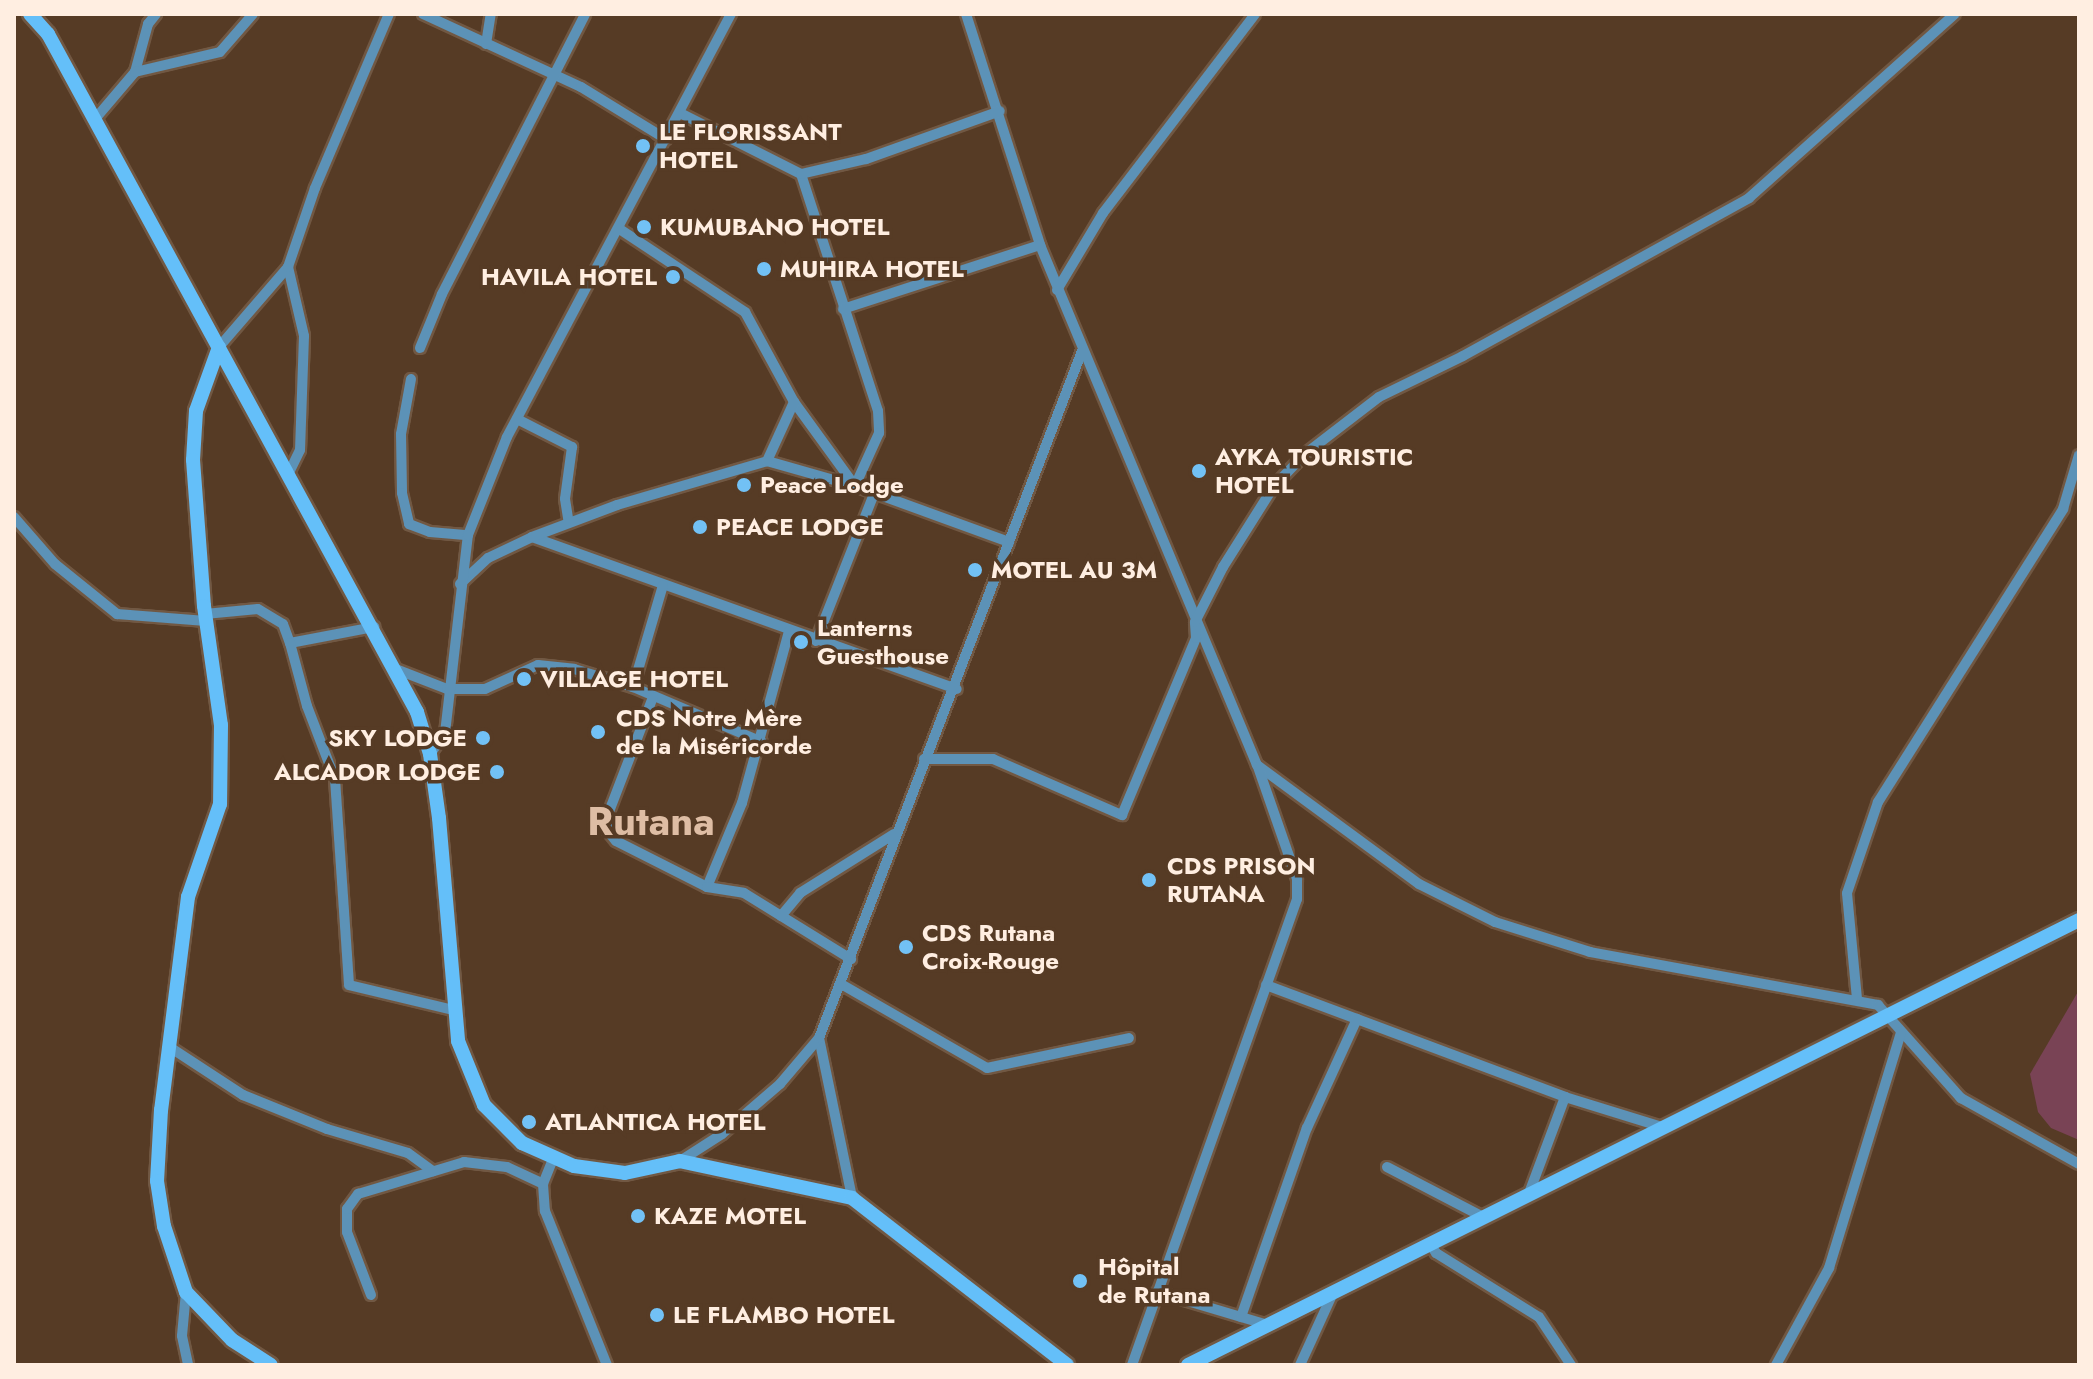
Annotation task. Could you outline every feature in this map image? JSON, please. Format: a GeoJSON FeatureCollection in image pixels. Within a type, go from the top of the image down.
{"type":"FeatureCollection","features":[{"type":"Feature","properties":{"kind":"main road"},"geometry":{"type":"LineString","coordinates":[[30,14],[48,34],[398,670],[430,754],[453,1010],[464,1066],[484,1105],[522,1143],[553,1159],[625,1173],[680,1161],[852,1198],[1067,1365]]}},
{"type":"Feature","properties":{"kind":"main road"},"geometry":{"type":"LineString","coordinates":[[219,347],[196,411],[193,460],[205,617],[221,725],[220,804],[188,897],[168,1046],[157,1181],[164,1226],[186,1292],[232,1340],[271,1365]]}},
{"type":"Feature","properties":{"kind":"main road"},"geometry":{"type":"LineString","coordinates":[[1188,1365],[1889,1018],[2079,920]]}},
{"type":"Feature","properties":{"kind":"street"},"geometry":{"type":"LineString","coordinates":[[95,119],[135,72],[148,24],[156,14]]}},
{"type":"Feature","properties":{"kind":"street"},"geometry":{"type":"LineString","coordinates":[[135,72],[220,52],[253,14]]}},
{"type":"Feature","properties":{"kind":"street"},"geometry":{"type":"LineString","coordinates":[[219,347],[288,267],[315,188],[389,14]]}},
{"type":"Feature","properties":{"kind":"street"},"geometry":{"type":"LineString","coordinates":[[423,14],[556,75],[666,139]]}},
{"type":"Feature","properties":{"kind":"street"},"geometry":{"type":"LineString","coordinates":[[486,44],[491,14]]}},
{"type":"Feature","properties":{"kind":"street"},"geometry":{"type":"LineString","coordinates":[[420,348],[483,210],[556,75],[585,14]]}},
{"type":"Feature","properties":{"kind":"street"},"geometry":{"type":"LineString","coordinates":[[430,754],[444,737],[447,689],[468,535],[517,419],[621,230],[731,14]]}},
{"type":"Feature","properties":{"kind":"street"},"geometry":{"type":"LineString","coordinates":[[966,14],[1057,290],[1257,765],[1297,879],[1297,899],[1132,1365]]}},
{"type":"Feature","properties":{"kind":"street"},"geometry":{"type":"LineString","coordinates":[[1057,290],[1103,213],[1255,14]]}},
{"type":"Feature","properties":{"kind":"street"},"geometry":{"type":"LineString","coordinates":[[924,759],[993,759],[1122,815],[1196,638],[1195,622],[1274,486],[1305,454],[1379,397],[1463,356],[1749,198],[1955,14]]}},
{"type":"Feature","properties":{"kind":"street"},"geometry":{"type":"LineString","coordinates":[[680,113],[801,174],[866,159],[1000,111]]}},
{"type":"Feature","properties":{"kind":"street"},"geometry":{"type":"LineString","coordinates":[[801,174],[878,411],[879,433],[855,486]]}},
{"type":"Feature","properties":{"kind":"street"},"geometry":{"type":"LineString","coordinates":[[621,230],[733,300],[745,312],[794,402],[855,486]]}},
{"type":"Feature","properties":{"kind":"street"},"geometry":{"type":"LineString","coordinates":[[843,309],[1040,245]]}},
{"type":"Feature","properties":{"kind":"street"},"geometry":{"type":"LineString","coordinates":[[288,267],[304,336],[300,450],[289,473]]}},
{"type":"Feature","properties":{"kind":"street"},"geometry":{"type":"LineString","coordinates":[[680,1161],[722,1134],[780,1084],[819,1038],[851,959],[894,834],[957,689],[1082,351]]}},
{"type":"Feature","properties":{"kind":"street"},"geometry":{"type":"LineString","coordinates":[[411,379],[401,434],[402,493],[409,524],[430,532],[468,535]]}},
{"type":"Feature","properties":{"kind":"street"},"geometry":{"type":"LineString","coordinates":[[767,461],[794,402]]}},
{"type":"Feature","properties":{"kind":"street"},"geometry":{"type":"LineString","coordinates":[[517,419],[572,447],[565,499],[569,523]]}},
{"type":"Feature","properties":{"kind":"street"},"geometry":{"type":"LineString","coordinates":[[1857,999],[1847,893],[1878,802],[2063,509],[2079,455]]}},
{"type":"Feature","properties":{"kind":"street"},"geometry":{"type":"LineString","coordinates":[[460,584],[488,558],[532,537],[767,461],[855,486],[1009,542]]}},
{"type":"Feature","properties":{"kind":"street"},"geometry":{"type":"LineString","coordinates":[[816,641],[874,494]]}},
{"type":"Feature","properties":{"kind":"street"},"geometry":{"type":"LineString","coordinates":[[14,517],[55,564],[117,614],[205,617],[258,609],[283,624],[335,779],[349,985],[453,1010]]}},
{"type":"Feature","properties":{"kind":"street"},"geometry":{"type":"LineString","coordinates":[[532,537],[957,689]]}},
{"type":"Feature","properties":{"kind":"street"},"geometry":{"type":"LineString","coordinates":[[633,687],[663,585]]}},
{"type":"Feature","properties":{"kind":"street"},"geometry":{"type":"LineString","coordinates":[[290,643],[374,627]]}},
{"type":"Feature","properties":{"kind":"street"},"geometry":{"type":"LineString","coordinates":[[707,887],[762,742],[789,631]]}},
{"type":"Feature","properties":{"kind":"street"},"geometry":{"type":"LineString","coordinates":[[398,670],[447,689],[485,689],[538,665],[574,669],[633,687],[762,742]]}},
{"type":"Feature","properties":{"kind":"street"},"geometry":{"type":"LineString","coordinates":[[653,697],[607,817],[607,830],[616,841],[707,887],[744,893],[851,959]]}},
{"type":"Feature","properties":{"kind":"street"},"geometry":{"type":"LineString","coordinates":[[1257,765],[1419,884],[1495,922],[1590,952],[1878,1005],[1961,1098],[2079,1164]]}},
{"type":"Feature","properties":{"kind":"street"},"geometry":{"type":"LineString","coordinates":[[781,916],[800,893],[894,834]]}},
{"type":"Feature","properties":{"kind":"street"},"geometry":{"type":"LineString","coordinates":[[841,984],[987,1068],[1129,1038]]}},
{"type":"Feature","properties":{"kind":"street"},"geometry":{"type":"LineString","coordinates":[[1266,985],[1565,1097],[1665,1128]]}},
{"type":"Feature","properties":{"kind":"street"},"geometry":{"type":"LineString","coordinates":[[1241,1317],[1307,1128],[1357,1019]]}},
{"type":"Feature","properties":{"kind":"street"},"geometry":{"type":"LineString","coordinates":[[1776,1365],[1829,1268],[1901,1032]]}},
{"type":"Feature","properties":{"kind":"street"},"geometry":{"type":"LineString","coordinates":[[819,1038],[852,1198]]}},
{"type":"Feature","properties":{"kind":"street"},"geometry":{"type":"LineString","coordinates":[[168,1046],[243,1095],[327,1129],[408,1153],[433,1171]]}},
{"type":"Feature","properties":{"kind":"street"},"geometry":{"type":"LineString","coordinates":[[1527,1198],[1565,1097]]}},
{"type":"Feature","properties":{"kind":"street"},"geometry":{"type":"LineString","coordinates":[[553,1159],[543,1184],[545,1211],[607,1365]]}},
{"type":"Feature","properties":{"kind":"street"},"geometry":{"type":"LineString","coordinates":[[371,1295],[347,1232],[347,1209],[358,1194],[464,1162],[507,1167],[543,1184]]}},
{"type":"Feature","properties":{"kind":"street"},"geometry":{"type":"LineString","coordinates":[[1387,1167],[1485,1218]]}},
{"type":"Feature","properties":{"kind":"street"},"geometry":{"type":"LineString","coordinates":[[1430,1244],[1436,1253],[1539,1317],[1571,1365]]}},
{"type":"Feature","properties":{"kind":"street"},"geometry":{"type":"LineString","coordinates":[[186,1292],[182,1336],[188,1365]]}},
{"type":"Feature","properties":{"kind":"street"},"geometry":{"type":"LineString","coordinates":[[1157,1292],[1268,1325]]}},
{"type":"Feature","properties":{"kind":"street"},"geometry":{"type":"LineString","coordinates":[[1300,1365],[1333,1293]]}},
{"type":"Feature","properties":{"kind":"shaded area"},"geometry":{"type":"Polygon","coordinates":[[[2079,990],[2079,1140],[2051,1128],[2038,1112],[2030,1074],[2079,990]]]}},
{"type":"Feature","properties":{"kind":"place","name":"LE FLORISSANT HOTEL"},"geometry":{"type":"Point","coordinates":[643,146]}},
{"type":"Feature","properties":{"kind":"place","name":"KUMUBANO HOTEL"},"geometry":{"type":"Point","coordinates":[644,227]}},
{"type":"Feature","properties":{"kind":"place","name":"MUHIRA HOTEL"},"geometry":{"type":"Point","coordinates":[764,269]}},
{"type":"Feature","properties":{"kind":"place","name":"HAVILA HOTEL"},"geometry":{"type":"Point","coordinates":[673,277]}},
{"type":"Feature","properties":{"kind":"place","name":"AYKA TOURISTIC HOTEL"},"geometry":{"type":"Point","coordinates":[1199,471]}},
{"type":"Feature","properties":{"kind":"place","name":"Peace Lodge"},"geometry":{"type":"Point","coordinates":[744,485]}},
{"type":"Feature","properties":{"kind":"place","name":"PEACE LODGE"},"geometry":{"type":"Point","coordinates":[700,527]}},
{"type":"Feature","properties":{"kind":"place","name":"MOTEL AU 3M"},"geometry":{"type":"Point","coordinates":[975,570]}},
{"type":"Feature","properties":{"kind":"place","name":"Lanterns Guesthouse"},"geometry":{"type":"Point","coordinates":[801,642]}},
{"type":"Feature","properties":{"kind":"place","name":"VILLAGE HOTEL"},"geometry":{"type":"Point","coordinates":[524,679]}},
{"type":"Feature","properties":{"kind":"place","name":"CDS Notre Mère de la Miséricorde"},"geometry":{"type":"Point","coordinates":[598,732]}},
{"type":"Feature","properties":{"kind":"place","name":"SKY LODGE"},"geometry":{"type":"Point","coordinates":[483,738]}},
{"type":"Feature","properties":{"kind":"place","name":"ALCADOR LODGE"},"geometry":{"type":"Point","coordinates":[497,772]}},
{"type":"Feature","properties":{"kind":"place","name":"CDS PRISON RUTANA"},"geometry":{"type":"Point","coordinates":[1149,880]}},
{"type":"Feature","properties":{"kind":"place","name":"CDS Rutana Croix-Rouge"},"geometry":{"type":"Point","coordinates":[906,947]}},
{"type":"Feature","properties":{"kind":"place","name":"ATLANTICA HOTEL"},"geometry":{"type":"Point","coordinates":[529,1122]}},
{"type":"Feature","properties":{"kind":"place","name":"KAZE MOTEL"},"geometry":{"type":"Point","coordinates":[638,1216]}},
{"type":"Feature","properties":{"kind":"place","name":"Hôpital de Rutana"},"geometry":{"type":"Point","coordinates":[1080,1281]}},
{"type":"Feature","properties":{"kind":"place","name":"LE FLAMBO HOTEL"},"geometry":{"type":"Point","coordinates":[657,1315]}},
{"type":"Feature","properties":{"kind":"district","name":"Rutana"},"geometry":{"type":"Point","coordinates":[651,821]}}]}
